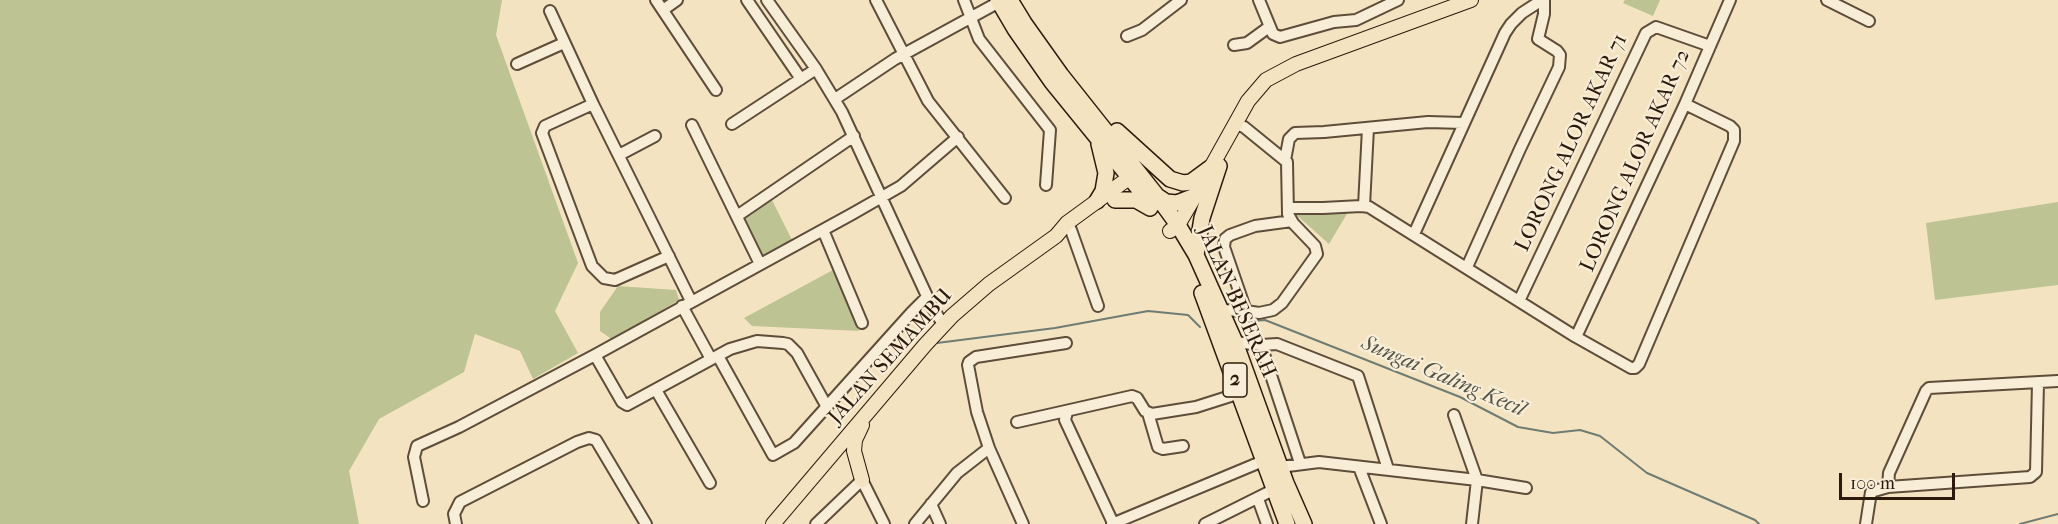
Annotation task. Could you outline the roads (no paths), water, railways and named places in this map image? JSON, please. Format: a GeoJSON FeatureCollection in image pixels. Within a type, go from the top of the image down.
{"type":"FeatureCollection","features":[{"type":"Feature","properties":{"kind":"highway","name":"JALAN BESERAH"},"geometry":{"type":"LineString","coordinates":[[1002,1],[1044,51],[1137,178],[1158,213],[1196,255],[1235,342],[1280,467],[1304,524]]}},
{"type":"Feature","properties":{"kind":"highway","name":"JALAN BESERAH"},"geometry":{"type":"LineString","coordinates":[[1002,1],[1034,58],[1095,134],[1157,196],[1198,282],[1287,524]]}},
{"type":"Feature","properties":{"kind":"highway"},"geometry":{"type":"LineString","coordinates":[[1044,51],[1109,124],[1170,179],[1183,183],[1191,182],[1214,167]]}},
{"type":"Feature","properties":{"kind":"highway"},"geometry":{"type":"LineString","coordinates":[[1095,134],[1106,173],[1104,190],[1097,201]]}},
{"type":"Feature","properties":{"kind":"highway"},"geometry":{"type":"LineString","coordinates":[[1196,255],[1214,167]]}},
{"type":"Feature","properties":{"kind":"highway"},"geometry":{"type":"LineString","coordinates":[[1157,196],[1166,202],[1178,203],[1195,196]]}},
{"type":"Feature","properties":{"kind":"highway"},"geometry":{"type":"LineString","coordinates":[[1115,200],[1130,199],[1141,202],[1158,213]]}},
{"type":"Feature","properties":{"kind":"main road"},"geometry":{"type":"LineString","coordinates":[[1176,232],[1214,167],[1235,124],[1257,89],[1277,73],[1471,0]]}},
{"type":"Feature","properties":{"kind":"main road"},"geometry":{"type":"LineString","coordinates":[[1176,232],[1214,167]]}},
{"type":"Feature","properties":{"kind":"main road","name":"JALAN SEMAMBU"},"geometry":{"type":"LineString","coordinates":[[774,524],[943,324],[989,285],[1056,236],[1115,200],[1137,178]]}},
{"type":"Feature","properties":{"kind":"main road","name":"JALAN SEMAMBU"},"geometry":{"type":"LineString","coordinates":[[1069,227],[1097,201],[1137,178]]}},
{"type":"Feature","properties":{"kind":"main road"},"geometry":{"type":"LineString","coordinates":[[862,480],[854,451],[855,441],[858,431],[885,391]]}},
{"type":"Feature","properties":{"kind":"street"},"geometry":{"type":"LineString","coordinates":[[656,0],[716,90]]}},
{"type":"Feature","properties":{"kind":"street"},"geometry":{"type":"LineString","coordinates":[[663,10],[677,0]]}},
{"type":"Feature","properties":{"kind":"street"},"geometry":{"type":"LineString","coordinates":[[747,0],[801,80]]}},
{"type":"Feature","properties":{"kind":"street"},"geometry":{"type":"LineString","coordinates":[[767,0],[835,99],[927,297],[943,324]]}},
{"type":"Feature","properties":{"kind":"street"},"geometry":{"type":"LineString","coordinates":[[876,0],[928,101],[1005,198]]}},
{"type":"Feature","properties":{"kind":"street"},"geometry":{"type":"LineString","coordinates":[[964,0],[979,39],[1050,130],[1046,185]]}},
{"type":"Feature","properties":{"kind":"street"},"geometry":{"type":"LineString","coordinates":[[1127,36],[1142,30],[1181,0]]}},
{"type":"Feature","properties":{"kind":"street"},"geometry":{"type":"LineString","coordinates":[[1259,0],[1269,27],[1276,36],[1284,36],[1334,22],[1356,20],[1398,0]]}},
{"type":"Feature","properties":{"kind":"street"},"geometry":{"type":"LineString","coordinates":[[1414,234],[1463,123],[1511,24],[1530,6],[1543,0],[1544,14],[1538,39],[1560,55],[1559,67],[1467,267]]}},
{"type":"Feature","properties":{"kind":"street","name":"LORONG ALOR AKAR 72"},"geometry":{"type":"LineString","coordinates":[[1576,337],[1685,105],[1730,0]]}},
{"type":"Feature","properties":{"kind":"street"},"geometry":{"type":"LineString","coordinates":[[1827,0],[1869,21]]}},
{"type":"Feature","properties":{"kind":"street"},"geometry":{"type":"LineString","coordinates":[[835,99],[904,55],[1002,1]]}},
{"type":"Feature","properties":{"kind":"street"},"geometry":{"type":"LineString","coordinates":[[550,10],[593,104],[669,256],[687,303],[714,357],[773,455],[794,443],[910,312],[927,297]]}},
{"type":"Feature","properties":{"kind":"street"},"geometry":{"type":"LineString","coordinates":[[1234,45],[1247,43],[1269,27]]}},
{"type":"Feature","properties":{"kind":"street","name":"LORONG ALOR AKAR 71"},"geometry":{"type":"LineString","coordinates":[[1519,301],[1646,33],[1656,27],[1710,46]]}},
{"type":"Feature","properties":{"kind":"street"},"geometry":{"type":"LineString","coordinates":[[517,64],[564,43]]}},
{"type":"Feature","properties":{"kind":"street"},"geometry":{"type":"LineString","coordinates":[[732,124],[816,69]]}},
{"type":"Feature","properties":{"kind":"street"},"geometry":{"type":"LineString","coordinates":[[593,104],[545,126],[542,135],[592,266],[604,278],[615,280],[669,256]]}},
{"type":"Feature","properties":{"kind":"street"},"geometry":{"type":"LineString","coordinates":[[1288,208],[1364,206],[1414,234],[1442,254],[1467,267],[1576,337],[1631,368],[1639,364],[1734,141],[1734,130],[1730,126],[1685,105]]}},
{"type":"Feature","properties":{"kind":"street"},"geometry":{"type":"LineString","coordinates":[[1220,310],[1263,313],[1276,308],[1317,254],[1313,242],[1292,221],[1288,208],[1285,160],[1289,139],[1295,133],[1428,122],[1463,123]]}},
{"type":"Feature","properties":{"kind":"street"},"geometry":{"type":"LineString","coordinates":[[1235,124],[1244,127],[1285,160]]}},
{"type":"Feature","properties":{"kind":"street"},"geometry":{"type":"LineString","coordinates":[[692,125],[760,264]]}},
{"type":"Feature","properties":{"kind":"street"},"geometry":{"type":"LineString","coordinates":[[1364,206],[1368,128]]}},
{"type":"Feature","properties":{"kind":"street"},"geometry":{"type":"LineString","coordinates":[[619,155],[655,136]]}},
{"type":"Feature","properties":{"kind":"street"},"geometry":{"type":"LineString","coordinates":[[736,216],[854,136]]}},
{"type":"Feature","properties":{"kind":"street"},"geometry":{"type":"LineString","coordinates":[[423,501],[414,457],[417,446],[459,427],[595,355],[882,197],[901,186],[958,137]]}},
{"type":"Feature","properties":{"kind":"street"},"geometry":{"type":"LineString","coordinates":[[1246,311],[1224,247],[1225,238],[1255,226],[1292,221]]}},
{"type":"Feature","properties":{"kind":"street"},"geometry":{"type":"LineString","coordinates":[[1069,227],[1098,306]]}},
{"type":"Feature","properties":{"kind":"street"},"geometry":{"type":"LineString","coordinates":[[823,230],[862,323]]}},
{"type":"Feature","properties":{"kind":"street"},"geometry":{"type":"LineString","coordinates":[[595,355],[625,404],[630,404],[730,349],[757,341],[788,344],[797,353],[827,406]]}},
{"type":"Feature","properties":{"kind":"street"},"geometry":{"type":"LineString","coordinates":[[1235,342],[1277,344],[1358,376],[1388,470]]}},
{"type":"Feature","properties":{"kind":"street"},"geometry":{"type":"LineString","coordinates":[[1023,524],[989,448],[977,412],[967,369],[969,362],[976,357],[1066,344]]}},
{"type":"Feature","properties":{"kind":"street"},"geometry":{"type":"LineString","coordinates":[[1261,345],[1300,463]]}},
{"type":"Feature","properties":{"kind":"street"},"geometry":{"type":"LineString","coordinates":[[1888,487],[1889,473],[1929,388],[2058,381]]}},
{"type":"Feature","properties":{"kind":"street"},"geometry":{"type":"LineString","coordinates":[[1866,524],[1871,492],[1888,487],[2030,477],[2036,472],[2038,383]]}},
{"type":"Feature","properties":{"kind":"street"},"geometry":{"type":"LineString","coordinates":[[656,390],[710,483]]}},
{"type":"Feature","properties":{"kind":"street"},"geometry":{"type":"LineString","coordinates":[[1148,413],[1196,407],[1240,393]]}},
{"type":"Feature","properties":{"kind":"street"},"geometry":{"type":"LineString","coordinates":[[1017,422],[1135,395],[1148,413],[1158,447],[1163,449],[1183,446]]}},
{"type":"Feature","properties":{"kind":"street"},"geometry":{"type":"LineString","coordinates":[[1067,412],[1065,420],[1113,524],[1263,461]]}},
{"type":"Feature","properties":{"kind":"street"},"geometry":{"type":"LineString","coordinates":[[1454,415],[1477,480],[1472,524]]}},
{"type":"Feature","properties":{"kind":"street"},"geometry":{"type":"LineString","coordinates":[[456,524],[454,514],[460,502],[589,438],[596,440],[646,524]]}},
{"type":"Feature","properties":{"kind":"street"},"geometry":{"type":"LineString","coordinates":[[915,524],[957,473],[989,448]]}},
{"type":"Feature","properties":{"kind":"street"},"geometry":{"type":"LineString","coordinates":[[1280,467],[1319,462],[1477,480],[1526,488]]}},
{"type":"Feature","properties":{"kind":"street"},"geometry":{"type":"LineString","coordinates":[[1359,467],[1381,524]]}},
{"type":"Feature","properties":{"kind":"street"},"geometry":{"type":"LineString","coordinates":[[816,524],[862,480],[884,524]]}},
{"type":"Feature","properties":{"kind":"street"},"geometry":{"type":"LineString","coordinates":[[1204,524],[1274,490]]}},
{"type":"Feature","properties":{"kind":"street"},"geometry":{"type":"LineString","coordinates":[[1258,499],[1267,524]]}},
{"type":"Feature","properties":{"kind":"street"},"geometry":{"type":"LineString","coordinates":[[931,504],[940,524]]}},
{"type":"Feature","properties":{"kind":"waterway","name":"Sungai Galing Kecil"},"geometry":{"type":"LineString","coordinates":[[937,343],[1055,328],[1148,311],[1188,315],[1200,327]]}},
{"type":"Feature","properties":{"kind":"waterway","name":"Sungai Galing Kecil"},"geometry":{"type":"LineString","coordinates":[[1240,322],[1265,320],[1460,397],[1518,427],[1553,433],[1580,430],[1600,436],[1647,473],[1755,520],[1759,524]]}},
{"type":"Feature","properties":{"kind":"waterway","name":"Sungai Galing Kecil"},"geometry":{"type":"LineString","coordinates":[[2020,524],[2058,514]]}}]}
